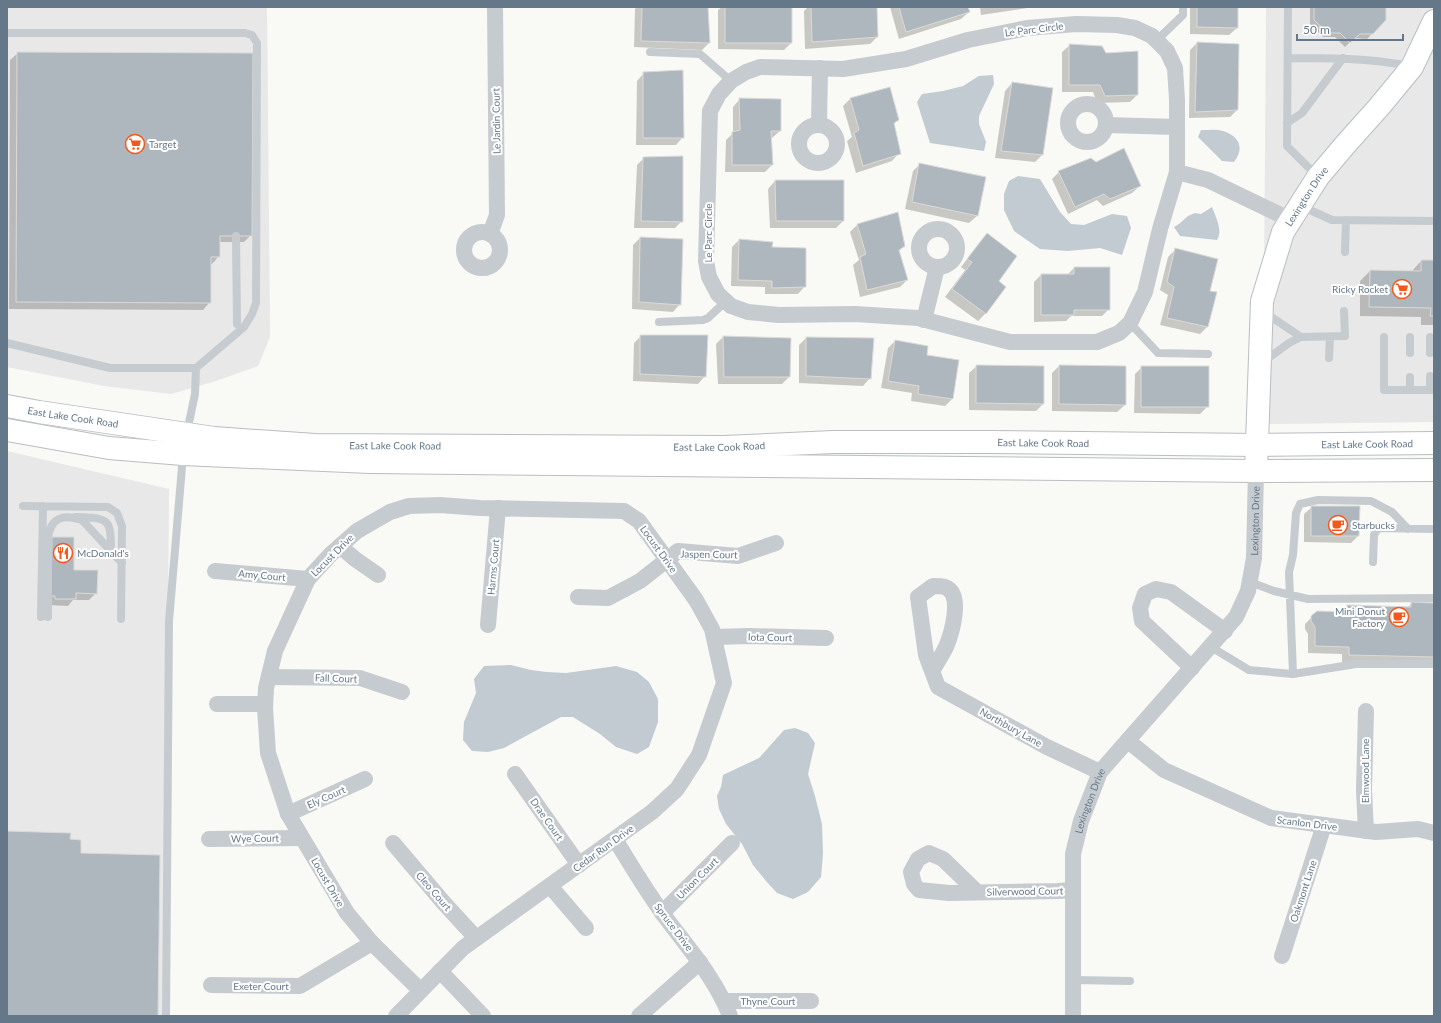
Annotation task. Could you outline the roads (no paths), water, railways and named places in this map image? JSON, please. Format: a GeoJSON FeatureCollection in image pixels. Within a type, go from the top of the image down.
{"type":"FeatureCollection","features":[{"type":"Feature","properties":{"kind":"main road","name":"Lexington Drive"},"geometry":{"type":"LineString","coordinates":[[1256,471],[1262,300],[1283,232],[1318,177],[1412,67],[1429,41],[1434,21]]}},
{"type":"Feature","properties":{"kind":"main road","name":"East Lake Cook Road"},"geometry":{"type":"LineString","coordinates":[[7,406],[185,444],[370,462],[1256,471],[1434,470]]}},
{"type":"Feature","properties":{"kind":"main road","name":"East Lake Cook Road"},"geometry":{"type":"LineString","coordinates":[[7,430],[109,448],[185,444],[214,438],[323,445],[724,447],[833,442],[986,442],[1257,446],[1434,443]]}},
{"type":"Feature","properties":{"kind":"street","name":"Le Jardin Court"},"geometry":{"type":"LineString","coordinates":[[490,234],[497,215],[495,7]]}},
{"type":"Feature","properties":{"kind":"street","name":"Le Parc Circle"},"geometry":{"type":"LineString","coordinates":[[1076,24],[1118,25],[1135,28],[1157,40],[1167,50],[1175,68],[1177,100],[1177,172],[1160,229],[1145,292],[1130,323],[1119,333],[1097,342],[1010,342],[918,318],[855,314],[779,315],[748,312],[731,306],[718,294],[709,277],[706,261],[710,110],[719,94],[731,81],[746,72],[760,67],[843,69],[906,59],[968,40],[1027,28],[1076,24]]}},
{"type":"Feature","properties":{"kind":"street"},"geometry":{"type":"LineString","coordinates":[[819,125],[820,68]]}},
{"type":"Feature","properties":{"kind":"street"},"geometry":{"type":"LineString","coordinates":[[1106,125],[1177,127]]}},
{"type":"Feature","properties":{"kind":"street"},"geometry":{"type":"LineString","coordinates":[[1177,172],[1208,180],[1296,213]]}},
{"type":"Feature","properties":{"kind":"street"},"geometry":{"type":"LineString","coordinates":[[924,320],[937,267]]}},
{"type":"Feature","properties":{"kind":"street","name":"Lexington Drive"},"geometry":{"type":"LineString","coordinates":[[1073,1016],[1074,854],[1081,821],[1100,772],[1236,617],[1248,591],[1254,558],[1256,471]]}},
{"type":"Feature","properties":{"kind":"street","name":"Locust Drive"},"geometry":{"type":"LineString","coordinates":[[421,991],[372,943],[347,913],[288,814],[268,753],[265,704],[269,677],[275,651],[308,579],[357,531],[390,512],[409,506],[440,505],[624,511],[639,521],[696,600],[713,633]]}},
{"type":"Feature","properties":{"kind":"street","name":"Harms Court"},"geometry":{"type":"LineString","coordinates":[[488,625],[498,508]]}},
{"type":"Feature","properties":{"kind":"street","name":"Jaspen Court"},"geometry":{"type":"LineString","coordinates":[[578,597],[608,598],[640,581],[678,551],[738,556],[776,543]]}},
{"type":"Feature","properties":{"kind":"street"},"geometry":{"type":"LineString","coordinates":[[340,546],[355,559],[378,575]]}},
{"type":"Feature","properties":{"kind":"street","name":"Amy Court"},"geometry":{"type":"LineString","coordinates":[[215,571],[308,579]]}},
{"type":"Feature","properties":{"kind":"street"},"geometry":{"type":"LineString","coordinates":[[1192,668],[1142,621],[1140,608],[1145,594],[1156,589],[1171,592],[1225,631]]}},
{"type":"Feature","properties":{"kind":"street","name":"Iota Court"},"geometry":{"type":"LineString","coordinates":[[713,633],[749,636],[826,638]]}},
{"type":"Feature","properties":{"kind":"street","name":"Cedar Run Drive"},"geometry":{"type":"LineString","coordinates":[[396,1016],[463,948],[652,812],[677,789],[699,755],[724,683],[713,633]]}},
{"type":"Feature","properties":{"kind":"street","name":"Northbury Lane"},"geometry":{"type":"LineString","coordinates":[[932,671],[938,687],[1047,747],[1100,772]]}},
{"type":"Feature","properties":{"kind":"street","name":"Fall Court"},"geometry":{"type":"LineString","coordinates":[[269,677],[360,678],[402,692]]}},
{"type":"Feature","properties":{"kind":"street"},"geometry":{"type":"LineString","coordinates":[[217,704],[265,704]]}},
{"type":"Feature","properties":{"kind":"street","name":"Elmwood Lane"},"geometry":{"type":"LineString","coordinates":[[1366,711],[1364,790],[1366,831]]}},
{"type":"Feature","properties":{"kind":"street","name":"Scanlon Drive"},"geometry":{"type":"LineString","coordinates":[[1128,741],[1164,770],[1271,818],[1376,832],[1418,829],[1434,833]]}},
{"type":"Feature","properties":{"kind":"street","name":"Drae Court"},"geometry":{"type":"LineString","coordinates":[[515,774],[579,864]]}},
{"type":"Feature","properties":{"kind":"street","name":"Ely Court"},"geometry":{"type":"LineString","coordinates":[[288,814],[365,779]]}},
{"type":"Feature","properties":{"kind":"street","name":"Oakmont Lane"},"geometry":{"type":"LineString","coordinates":[[1282,956],[1324,825]]}},
{"type":"Feature","properties":{"kind":"street","name":"Wye Court"},"geometry":{"type":"LineString","coordinates":[[209,838],[302,838]]}},
{"type":"Feature","properties":{"kind":"street","name":"Spruce Drive"},"geometry":{"type":"LineString","coordinates":[[615,839],[662,913],[700,962],[724,1001],[730,1016]]}},
{"type":"Feature","properties":{"kind":"street","name":"Cleo Court"},"geometry":{"type":"LineString","coordinates":[[393,842],[443,902],[476,938]]}},
{"type":"Feature","properties":{"kind":"street","name":"Union Court"},"geometry":{"type":"LineString","coordinates":[[662,913],[732,843]]}},
{"type":"Feature","properties":{"kind":"street"},"geometry":{"type":"LineString","coordinates":[[550,886],[586,928]]}},
{"type":"Feature","properties":{"kind":"street","name":"Silverwood Court"},"geometry":{"type":"LineString","coordinates":[[977,892],[1073,890]]}},
{"type":"Feature","properties":{"kind":"street","name":"Exeter Court"},"geometry":{"type":"LineString","coordinates":[[211,985],[300,986],[372,943]]}},
{"type":"Feature","properties":{"kind":"street"},"geometry":{"type":"LineString","coordinates":[[639,1016],[700,962]]}},
{"type":"Feature","properties":{"kind":"street"},"geometry":{"type":"LineString","coordinates":[[440,971],[483,1016]]}},
{"type":"Feature","properties":{"kind":"street","name":"Thyne Court"},"geometry":{"type":"LineString","coordinates":[[724,1001],[811,1001]]}},
{"type":"Feature","properties":{"kind":"lane"},"geometry":{"type":"LineString","coordinates":[[1157,40],[1183,15],[1183,7]]}},
{"type":"Feature","properties":{"kind":"lane"},"geometry":{"type":"LineString","coordinates":[[1288,7],[1287,146],[1318,177]]}},
{"type":"Feature","properties":{"kind":"lane"},"geometry":{"type":"LineString","coordinates":[[7,33],[245,33],[252,35],[257,44],[256,303],[252,314],[244,327],[196,368],[110,368],[7,343]]}},
{"type":"Feature","properties":{"kind":"lane"},"geometry":{"type":"LineString","coordinates":[[650,52],[700,54],[731,81]]}},
{"type":"Feature","properties":{"kind":"lane"},"geometry":{"type":"LineString","coordinates":[[1288,58],[1343,58],[1385,61],[1412,67]]}},
{"type":"Feature","properties":{"kind":"lane"},"geometry":{"type":"LineString","coordinates":[[1287,123],[1302,113],[1343,58]]}},
{"type":"Feature","properties":{"kind":"lane"},"geometry":{"type":"LineString","coordinates":[[1296,213],[1332,220],[1434,221]]}},
{"type":"Feature","properties":{"kind":"lane"},"geometry":{"type":"LineString","coordinates":[[1344,252],[1346,220]]}},
{"type":"Feature","properties":{"kind":"lane"},"geometry":{"type":"LineString","coordinates":[[236,236],[237,324]]}},
{"type":"Feature","properties":{"kind":"lane"},"geometry":{"type":"LineString","coordinates":[[659,322],[703,320],[708,318],[726,301]]}},
{"type":"Feature","properties":{"kind":"lane"},"geometry":{"type":"LineString","coordinates":[[1261,310],[1301,337]]}},
{"type":"Feature","properties":{"kind":"lane"},"geometry":{"type":"LineString","coordinates":[[1259,364],[1289,343],[1301,337],[1345,336],[1344,311]]}},
{"type":"Feature","properties":{"kind":"lane"},"geometry":{"type":"LineString","coordinates":[[1130,323],[1158,353],[1208,354]]}},
{"type":"Feature","properties":{"kind":"lane"},"geometry":{"type":"LineString","coordinates":[[1330,337],[1330,358]]}},
{"type":"Feature","properties":{"kind":"lane"},"geometry":{"type":"LineString","coordinates":[[1384,337],[1384,390],[1432,390],[1430,376]]}},
{"type":"Feature","properties":{"kind":"lane"},"geometry":{"type":"LineString","coordinates":[[1410,337],[1410,353]]}},
{"type":"Feature","properties":{"kind":"lane"},"geometry":{"type":"LineString","coordinates":[[1430,337],[1430,353]]}},
{"type":"Feature","properties":{"kind":"lane"},"geometry":{"type":"LineString","coordinates":[[166,1016],[169,621],[185,444],[195,394],[196,368]]}},
{"type":"Feature","properties":{"kind":"lane"},"geometry":{"type":"LineString","coordinates":[[1410,377],[1410,390]]}},
{"type":"Feature","properties":{"kind":"lane"},"geometry":{"type":"LineString","coordinates":[[1293,674],[1289,572],[1293,555],[1296,513],[1300,504],[1318,500],[1371,501],[1392,512],[1408,529]]}},
{"type":"Feature","properties":{"kind":"lane"},"geometry":{"type":"LineString","coordinates":[[24,506],[108,507],[117,513],[122,526],[121,619]]}},
{"type":"Feature","properties":{"kind":"lane"},"geometry":{"type":"LineString","coordinates":[[43,506],[45,617],[48,538],[50,528],[53,523],[61,518],[73,517],[103,519],[110,528],[111,552]]}},
{"type":"Feature","properties":{"kind":"lane"},"geometry":{"type":"LineString","coordinates":[[73,517],[82,520],[122,563]]}},
{"type":"Feature","properties":{"kind":"lane"},"geometry":{"type":"LineString","coordinates":[[1373,562],[1374,535],[1378,528],[1434,529]]}},
{"type":"Feature","properties":{"kind":"lane"},"geometry":{"type":"LineString","coordinates":[[1250,582],[1308,599],[1434,598]]}},
{"type":"Feature","properties":{"kind":"lane"},"geometry":{"type":"LineString","coordinates":[[1211,647],[1249,670],[1293,674],[1356,664],[1434,664]]}},
{"type":"Feature","properties":{"kind":"lane"},"geometry":{"type":"LineString","coordinates":[[1073,980],[1130,981]]}},
{"type":"Feature","properties":{"kind":"place","name":"Target"},"geometry":{"type":"Point","coordinates":[135,144]}},
{"type":"Feature","properties":{"kind":"place","name":"Ricky Rocket"},"geometry":{"type":"Point","coordinates":[1402,289]}},
{"type":"Feature","properties":{"kind":"place","name":"Starbucks"},"geometry":{"type":"Point","coordinates":[1338,525]}},
{"type":"Feature","properties":{"kind":"place","name":"McDonald's"},"geometry":{"type":"Point","coordinates":[63,553]}},
{"type":"Feature","properties":{"kind":"place","name":"Mini Donut Factory"},"geometry":{"type":"Point","coordinates":[1399,617]}}]}
